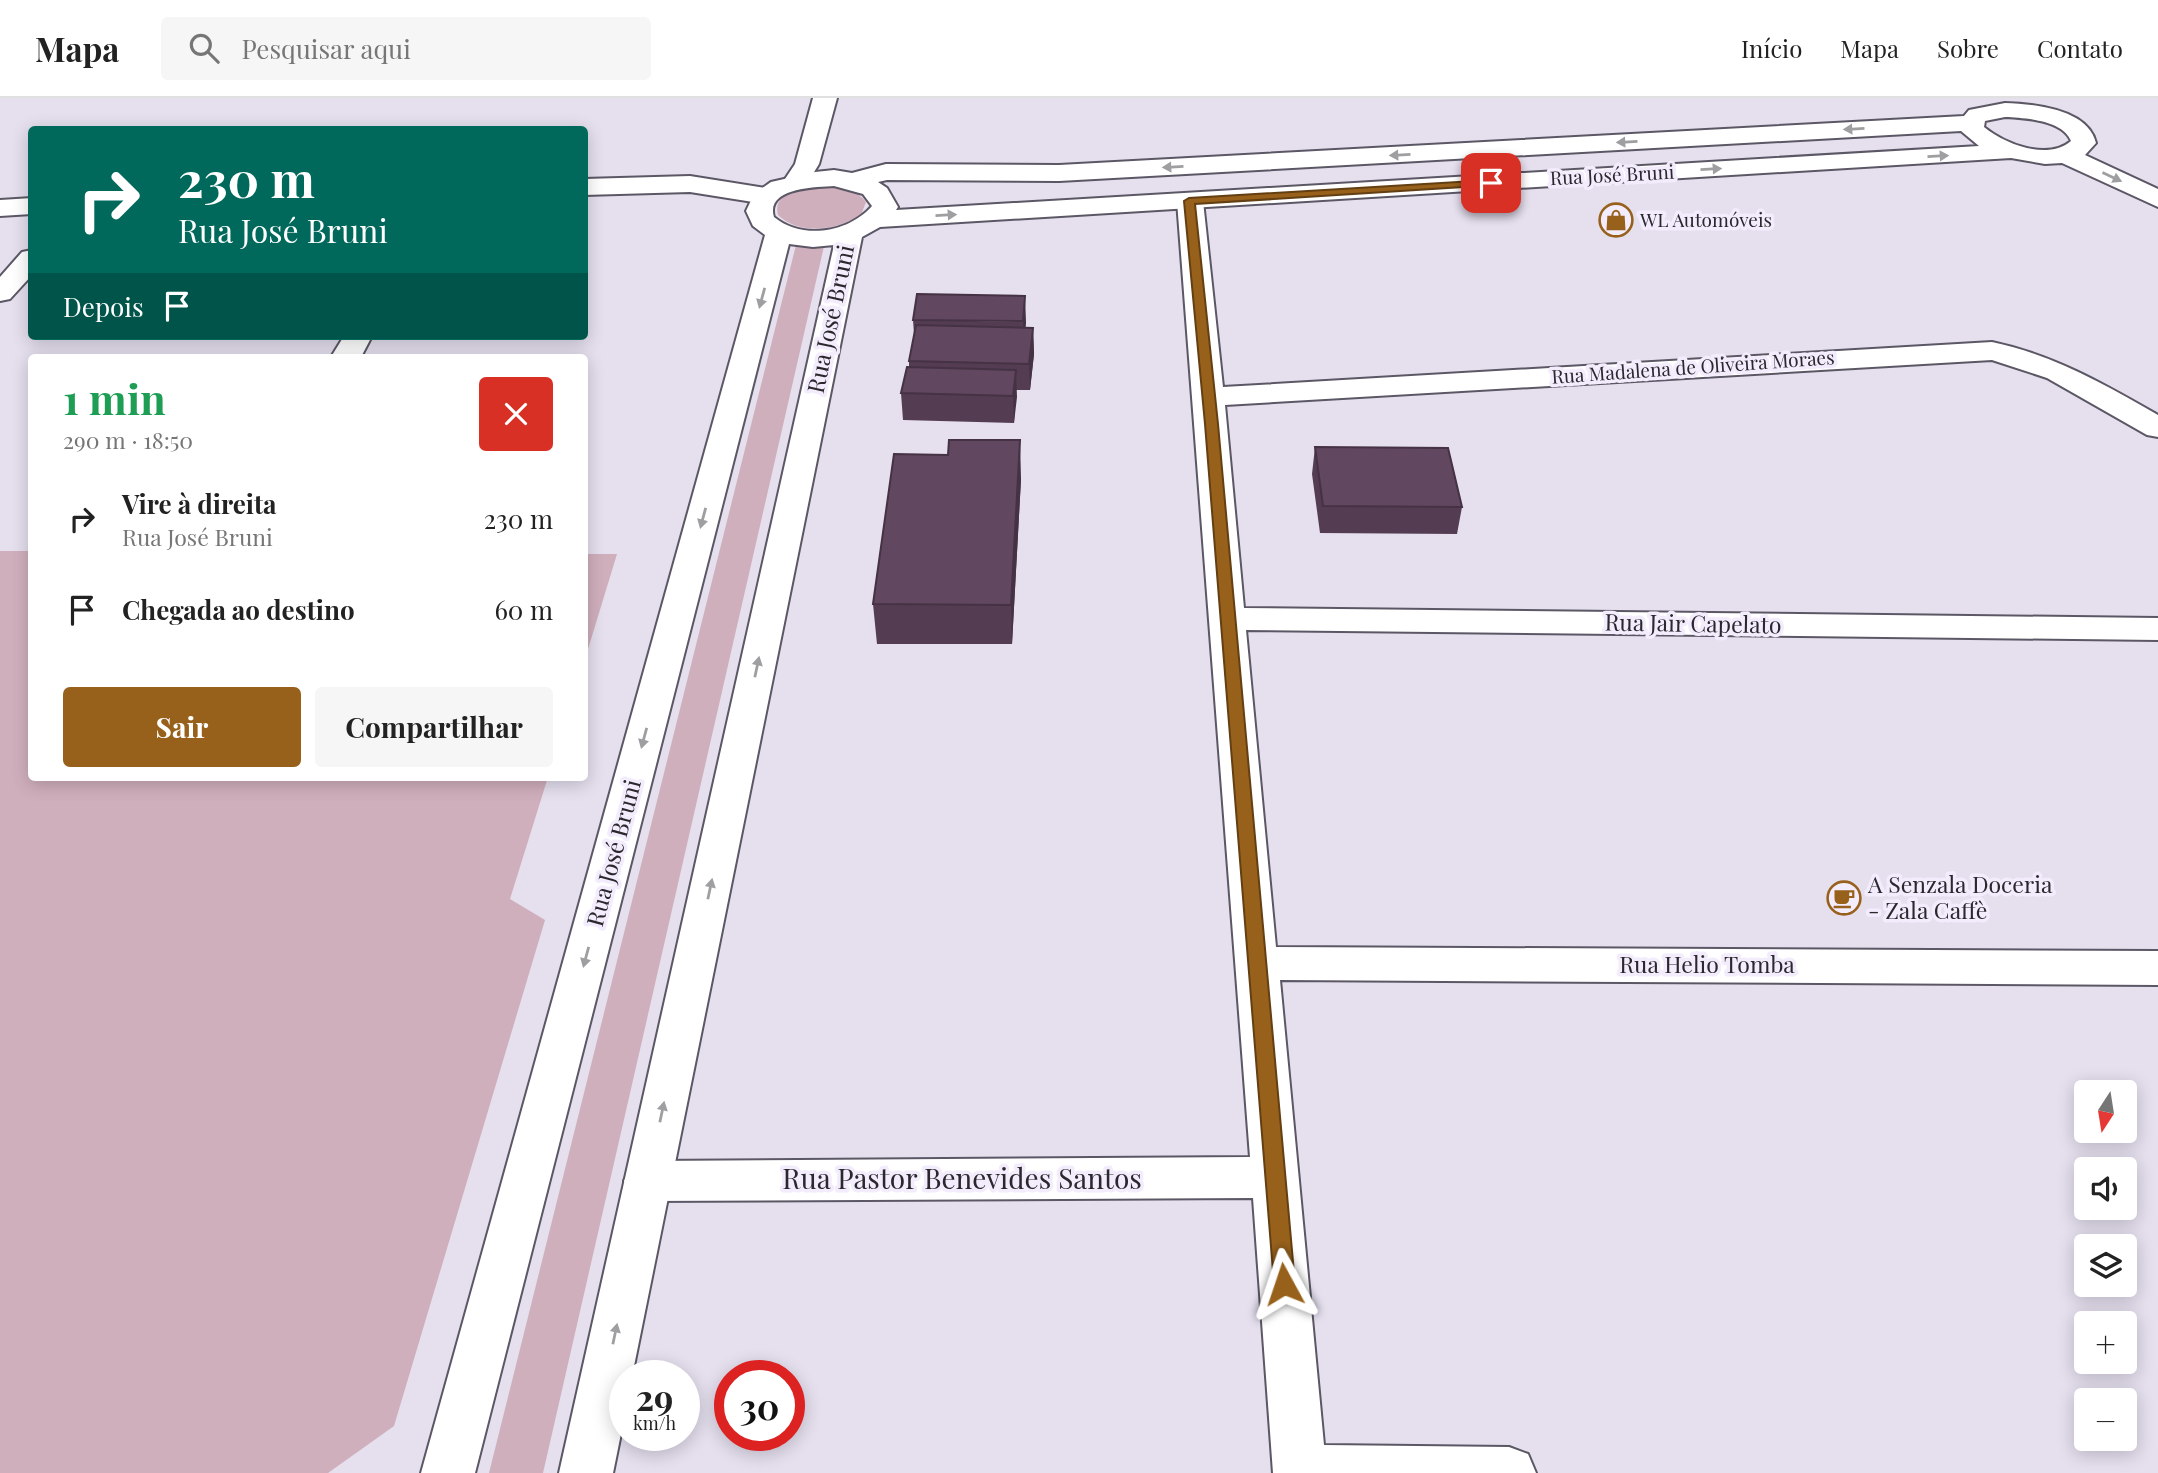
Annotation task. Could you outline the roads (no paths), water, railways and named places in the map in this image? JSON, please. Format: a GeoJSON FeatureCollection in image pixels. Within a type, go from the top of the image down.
{"type":"FeatureCollection","features":[{"type":"Feature","properties":{"kind":"street"},"geometry":{"type":"LineString","coordinates":[[772,214],[807,164],[825,98]]}},
{"type":"Feature","properties":{"kind":"street"},"geometry":{"type":"LineString","coordinates":[[2013,98],[2060,119],[2107,146]]}},
{"type":"Feature","properties":{"kind":"street","name":"Rua José Bruni"},"geometry":{"type":"LineString","coordinates":[[852,181],[886,172],[1059,173],[1989,111],[2024,110],[2060,119]]}},
{"type":"Feature","properties":{"kind":"street"},"geometry":{"type":"LineString","coordinates":[[1974,112],[1973,130],[1981,138],[2011,151],[2030,155],[2065,155],[2078,150],[2084,143],[2082,134]]}},
{"type":"Feature","properties":{"kind":"street","name":"Rua José Bruni"},"geometry":{"type":"LineString","coordinates":[[586,1473],[648,1181],[864,226],[1189,201],[2011,151]]}},
{"type":"Feature","properties":{"kind":"street"},"geometry":{"type":"LineString","coordinates":[[2065,155],[2158,199]]}},
{"type":"Feature","properties":{"kind":"street"},"geometry":{"type":"LineString","coordinates":[[588,187],[690,184],[772,214],[813,237],[864,226],[885,208],[882,196],[871,187],[852,181],[825,178],[796,182]]}},
{"type":"Feature","properties":{"kind":"street"},"geometry":{"type":"LineString","coordinates":[[1189,201],[1209,397],[1300,1472],[1509,1473]]}},
{"type":"Feature","properties":{"kind":"street"},"geometry":{"type":"LineString","coordinates":[[0,208],[28,206]]}},
{"type":"Feature","properties":{"kind":"street","name":"Rua José Bruni"},"geometry":{"type":"LineString","coordinates":[[448,1473],[772,214]]}},
{"type":"Feature","properties":{"kind":"street"},"geometry":{"type":"LineString","coordinates":[[0,293],[28,262]]}},
{"type":"Feature","properties":{"kind":"street","name":"Rua Madalena de Oliveira Moraes"},"geometry":{"type":"LineString","coordinates":[[1209,397],[1992,351],[2017,354],[2050,367],[2158,428]]}},
{"type":"Feature","properties":{"kind":"street","name":"Rua Jair Capelato"},"geometry":{"type":"LineString","coordinates":[[1228,620],[2158,629]]}},
{"type":"Feature","properties":{"kind":"street","name":"Rua Helio Tomba"},"geometry":{"type":"LineString","coordinates":[[1257,962],[2158,968]]}},
{"type":"Feature","properties":{"kind":"street","name":"Rua Pastor Benevides Santos"},"geometry":{"type":"LineString","coordinates":[[648,1181],[1275,1177]]}},
{"type":"Feature","properties":{"kind":"place","name":"WL Automóveis"},"geometry":{"type":"Point","coordinates":[1616,220]}},
{"type":"Feature","properties":{"kind":"place","name":"A Senzala Doceria - Zala Caffè"},"geometry":{"type":"Point","coordinates":[1844,898]}}]}
